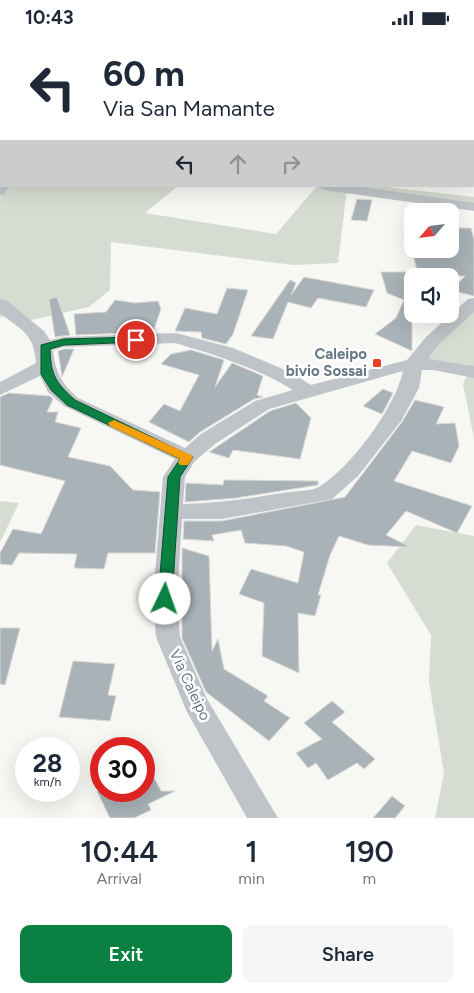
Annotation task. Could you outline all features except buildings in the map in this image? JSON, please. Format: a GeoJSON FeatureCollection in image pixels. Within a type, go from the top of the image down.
{"type":"FeatureCollection","features":[{"type":"Feature","properties":{"kind":"street"},"geometry":{"type":"LineString","coordinates":[[331,187],[474,207]]}},
{"type":"Feature","properties":{"kind":"street"},"geometry":{"type":"LineString","coordinates":[[172,512],[222,511],[324,494],[351,471],[394,417],[409,388],[414,364],[432,341],[474,303]]}},
{"type":"Feature","properties":{"kind":"street"},"geometry":{"type":"LineString","coordinates":[[0,305],[38,335],[45,356],[47,374],[55,388],[71,402],[187,457]]}},
{"type":"Feature","properties":{"kind":"street"},"geometry":{"type":"LineString","coordinates":[[0,389],[64,342],[176,338],[227,352],[283,376],[307,391]]}},
{"type":"Feature","properties":{"kind":"street","name":"Via Caleipo"},"geometry":{"type":"LineString","coordinates":[[263,818],[196,704],[168,637],[165,599],[174,477],[187,457],[208,439],[262,405],[390,368],[414,364],[433,364],[467,371]]}},
{"type":"Feature","properties":{"kind":"shaded area"},"geometry":{"type":"Polygon","coordinates":[[[0,187],[177,187],[145,213],[276,234],[316,187],[388,187],[474,197],[474,205],[347,188],[338,263],[294,265],[111,242],[110,290],[89,307],[23,322],[16,314],[0,317],[0,187]]]}},
{"type":"Feature","properties":{"kind":"shaded area"},"geometry":{"type":"Polygon","coordinates":[[[474,307],[474,438],[463,384],[470,368],[422,360],[474,307]]]}},
{"type":"Feature","properties":{"kind":"shaded area"},"geometry":{"type":"Polygon","coordinates":[[[0,501],[19,503],[0,542],[0,501]]]}},
{"type":"Feature","properties":{"kind":"shaded area"},"geometry":{"type":"Polygon","coordinates":[[[416,525],[474,536],[474,818],[435,818],[444,773],[429,682],[431,635],[387,563],[416,525]]]}},
{"type":"Feature","properties":{"kind":"slow traffic"},"geometry":{"type":"LineString","coordinates":[[114,423],[187,457],[184,462]]}},
{"type":"Feature","properties":{"kind":"place","name":"Caleipo bivio Sossai"},"geometry":{"type":"Point","coordinates":[377,363]}},
{"type":"Feature","properties":{"kind":"route"},"geometry":{"type":"LineString","coordinates":[[136,340],[64,342],[44,347],[45,366],[55,388],[71,402],[187,457],[174,477],[165,599]]}}]}
